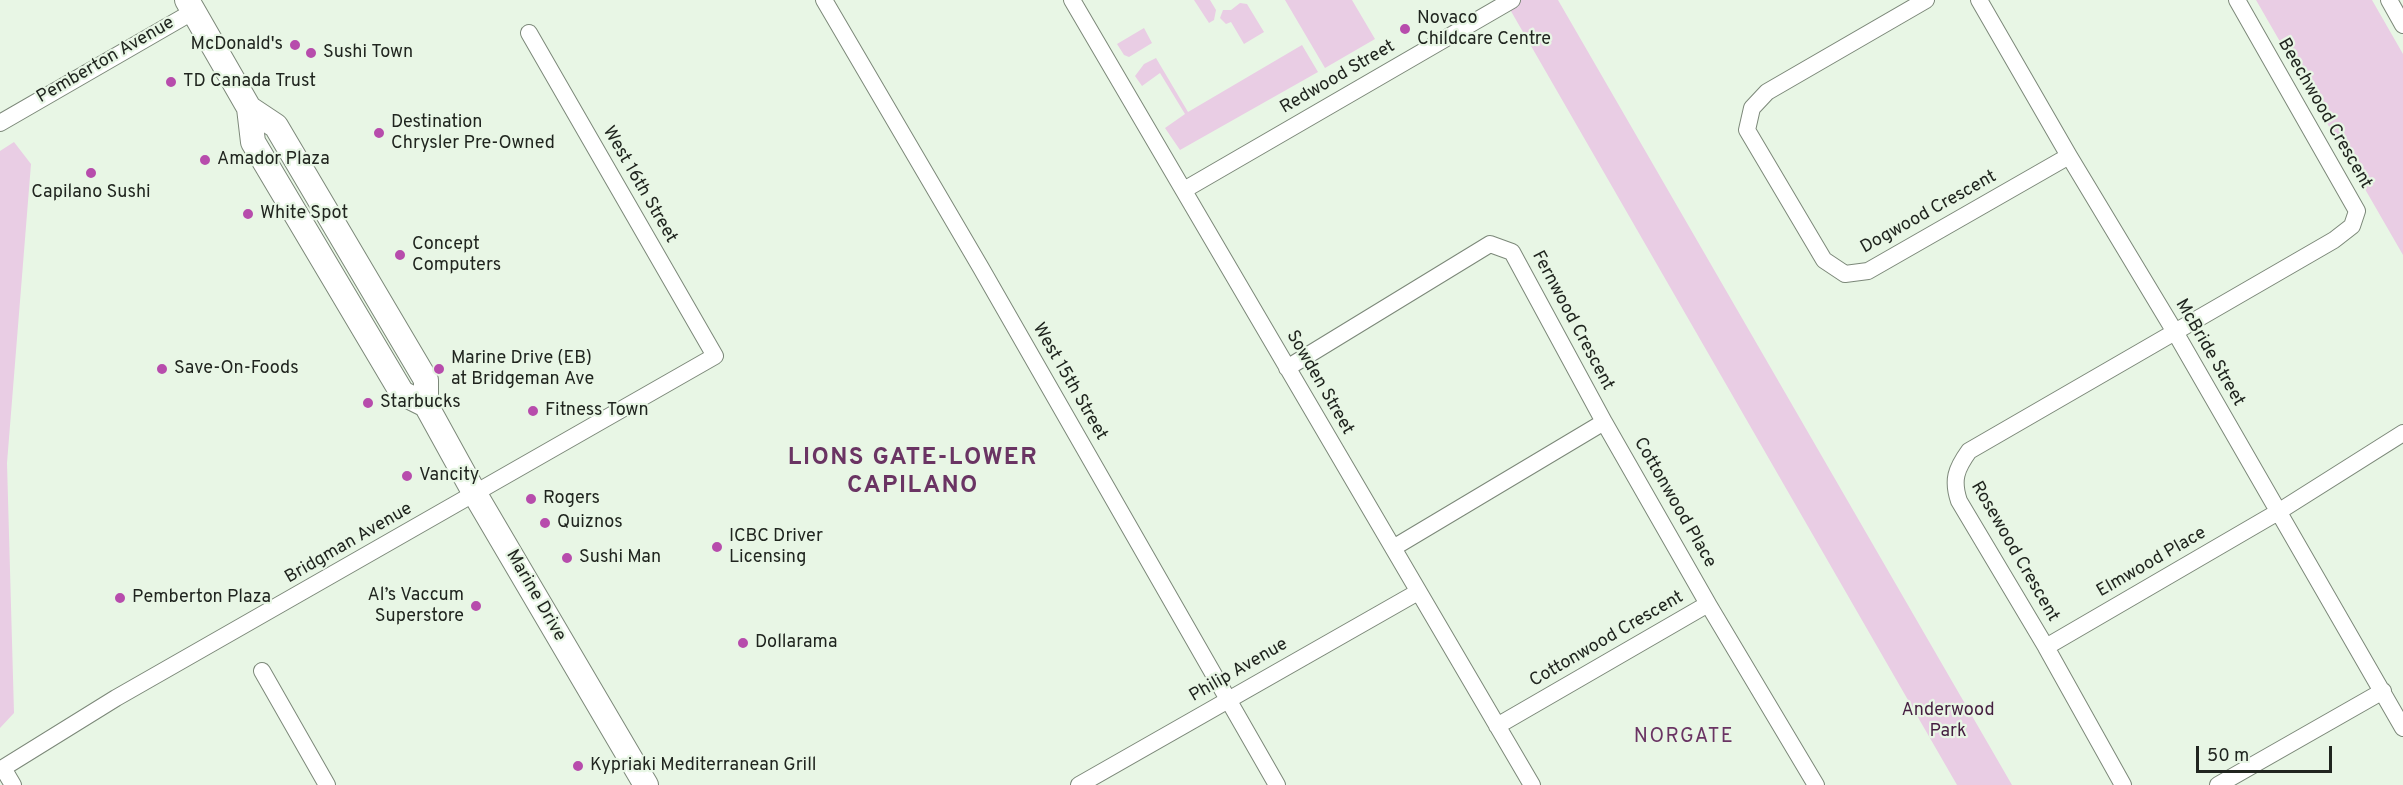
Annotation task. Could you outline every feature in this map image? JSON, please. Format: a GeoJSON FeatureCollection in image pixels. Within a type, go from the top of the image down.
{"type":"FeatureCollection","features":[{"type":"Feature","properties":{"kind":"main road","name":"Marine Drive"},"geometry":{"type":"LineString","coordinates":[[198,4],[249,108],[253,142],[402,393],[426,405],[475,494],[646,785]]}},
{"type":"Feature","properties":{"kind":"street","name":"West 15th Street"},"geometry":{"type":"LineString","coordinates":[[824,0],[1277,785]]}},
{"type":"Feature","properties":{"kind":"street","name":"Sowden Street"},"geometry":{"type":"LineString","coordinates":[[1072,0],[1532,785]]}},
{"type":"Feature","properties":{"kind":"street","name":"Dogwood Crescent"},"geometry":{"type":"LineString","coordinates":[[1926,0],[1767,92],[1752,108],[1747,130],[1824,260],[1845,274],[1868,271],[2069,156]]}},
{"type":"Feature","properties":{"kind":"street","name":"McBride Street"},"geometry":{"type":"LineString","coordinates":[[1979,0],[2069,156],[2175,332],[2403,728]]}},
{"type":"Feature","properties":{"kind":"street","name":"Beechwood Crescent"},"geometry":{"type":"LineString","coordinates":[[2175,332],[2334,240],[2352,226],[2357,211],[2237,0]]}},
{"type":"Feature","properties":{"kind":"street"},"geometry":{"type":"LineString","coordinates":[[2389,0],[2403,25]]}},
{"type":"Feature","properties":{"kind":"street","name":"Redwood Street"},"geometry":{"type":"LineString","coordinates":[[1184,190],[1505,2]]}},
{"type":"Feature","properties":{"kind":"street","name":"Pemberton Avenue"},"geometry":{"type":"LineString","coordinates":[[0,123],[198,4]]}},
{"type":"Feature","properties":{"kind":"street","name":"West 16th Street"},"geometry":{"type":"LineString","coordinates":[[529,33],[715,356]]}},
{"type":"Feature","properties":{"kind":"street","name":"Fernwood Crescent"},"geometry":{"type":"LineString","coordinates":[[1287,368],[1490,244],[1512,252],[1604,422]]}},
{"type":"Feature","properties":{"kind":"street","name":"Rosewood Crescent"},"geometry":{"type":"LineString","coordinates":[[2124,785],[2046,647],[1959,501],[1954,485],[1961,463],[1969,451],[2175,332]]}},
{"type":"Feature","properties":{"kind":"street","name":"Bridgman Avenue"},"geometry":{"type":"LineString","coordinates":[[13,785],[3,768],[116,698],[715,356]]}},
{"type":"Feature","properties":{"kind":"street"},"geometry":{"type":"LineString","coordinates":[[1393,548],[1604,422]]}},
{"type":"Feature","properties":{"kind":"street","name":"Cottonwood Place"},"geometry":{"type":"LineString","coordinates":[[1604,422],[1708,603]]}},
{"type":"Feature","properties":{"kind":"street","name":"Elmwood Place"},"geometry":{"type":"LineString","coordinates":[[2046,647],[2278,512],[2403,433]]}},
{"type":"Feature","properties":{"kind":"street","name":"Philip Avenue"},"geometry":{"type":"LineString","coordinates":[[1079,785],[1418,592]]}},
{"type":"Feature","properties":{"kind":"street","name":"Cottonwood Crescent"},"geometry":{"type":"LineString","coordinates":[[1497,726],[1708,603],[1812,784]]}},
{"type":"Feature","properties":{"kind":"street"},"geometry":{"type":"LineString","coordinates":[[262,671],[327,785]]}},
{"type":"Feature","properties":{"kind":"street"},"geometry":{"type":"LineString","coordinates":[[2218,785],[2383,691]]}},
{"type":"Feature","properties":{"kind":"green space"},"geometry":{"type":"Polygon","coordinates":[[[1194,0],[1210,0],[1216,10],[1214,20],[1209,23],[1194,0]]]}},
{"type":"Feature","properties":{"kind":"green space"},"geometry":{"type":"Polygon","coordinates":[[[1285,0],[1352,0],[1375,39],[1325,68],[1285,0]]]}},
{"type":"Feature","properties":{"kind":"green space","name":"Anderwood Park"},"geometry":{"type":"Polygon","coordinates":[[[1518,0],[1558,0],[2012,785],[1957,785],[1508,6],[1518,0]]]}},
{"type":"Feature","properties":{"kind":"green space"},"geometry":{"type":"Polygon","coordinates":[[[2256,0],[2372,0],[2403,54],[2403,255],[2256,0]]]}},
{"type":"Feature","properties":{"kind":"green space"},"geometry":{"type":"Polygon","coordinates":[[[1240,3],[1247,4],[1264,32],[1244,44],[1231,22],[1226,24],[1220,18],[1223,10],[1231,10],[1240,3]]]}},
{"type":"Feature","properties":{"kind":"green space"},"geometry":{"type":"Polygon","coordinates":[[[1144,28],[1152,43],[1129,57],[1124,55],[1117,44],[1144,28]]]}},
{"type":"Feature","properties":{"kind":"green space"},"geometry":{"type":"Polygon","coordinates":[[[1302,45],[1318,72],[1180,150],[1165,128],[1185,114],[1160,73],[1142,86],[1135,76],[1144,64],[1156,58],[1188,112],[1302,45]]]}},
{"type":"Feature","properties":{"kind":"green space"},"geometry":{"type":"Polygon","coordinates":[[[14,142],[31,164],[7,463],[14,713],[0,728],[0,151],[14,142]]]}},
{"type":"Feature","properties":{"kind":"place","name":"Novaco Childcare Centre"},"geometry":{"type":"Point","coordinates":[1405,29]}},
{"type":"Feature","properties":{"kind":"place","name":"McDonald's"},"geometry":{"type":"Point","coordinates":[295,45]}},
{"type":"Feature","properties":{"kind":"place","name":"Sushi Town"},"geometry":{"type":"Point","coordinates":[311,53]}},
{"type":"Feature","properties":{"kind":"place","name":"TD Canada Trust"},"geometry":{"type":"Point","coordinates":[171,82]}},
{"type":"Feature","properties":{"kind":"place","name":"Destination Chrysler Pre-Owned"},"geometry":{"type":"Point","coordinates":[379,133]}},
{"type":"Feature","properties":{"kind":"place","name":"Amador Plaza"},"geometry":{"type":"Point","coordinates":[205,160]}},
{"type":"Feature","properties":{"kind":"place","name":"Capilano Sushi"},"geometry":{"type":"Point","coordinates":[91,173]}},
{"type":"Feature","properties":{"kind":"place","name":"White Spot"},"geometry":{"type":"Point","coordinates":[248,214]}},
{"type":"Feature","properties":{"kind":"place","name":"Concept Computers"},"geometry":{"type":"Point","coordinates":[400,255]}},
{"type":"Feature","properties":{"kind":"place","name":"Save-On-Foods"},"geometry":{"type":"Point","coordinates":[162,369]}},
{"type":"Feature","properties":{"kind":"place","name":"Marine Drive (EB) at Bridgeman Ave"},"geometry":{"type":"Point","coordinates":[439,369]}},
{"type":"Feature","properties":{"kind":"place","name":"Starbucks"},"geometry":{"type":"Point","coordinates":[368,403]}},
{"type":"Feature","properties":{"kind":"place","name":"Fitness Town"},"geometry":{"type":"Point","coordinates":[533,411]}},
{"type":"Feature","properties":{"kind":"place","name":"Vancity"},"geometry":{"type":"Point","coordinates":[407,476]}},
{"type":"Feature","properties":{"kind":"place","name":"Rogers"},"geometry":{"type":"Point","coordinates":[531,499]}},
{"type":"Feature","properties":{"kind":"place","name":"Quiznos"},"geometry":{"type":"Point","coordinates":[545,523]}},
{"type":"Feature","properties":{"kind":"place","name":"ICBC Driver Licensing"},"geometry":{"type":"Point","coordinates":[717,547]}},
{"type":"Feature","properties":{"kind":"place","name":"Sushi Man"},"geometry":{"type":"Point","coordinates":[567,558]}},
{"type":"Feature","properties":{"kind":"place","name":"Pemberton Plaza"},"geometry":{"type":"Point","coordinates":[120,598]}},
{"type":"Feature","properties":{"kind":"place","name":"Al’s Vaccum Superstore"},"geometry":{"type":"Point","coordinates":[476,606]}},
{"type":"Feature","properties":{"kind":"place","name":"Dollarama"},"geometry":{"type":"Point","coordinates":[743,643]}},
{"type":"Feature","properties":{"kind":"place","name":"Kypriaki Mediterranean Grill"},"geometry":{"type":"Point","coordinates":[578,766]}},
{"type":"Feature","properties":{"kind":"district","name":"LIONS GATE-LOWER CAPILANO"},"geometry":{"type":"Point","coordinates":[913,473]}},
{"type":"Feature","properties":{"kind":"district","name":"NORGATE"},"geometry":{"type":"Point","coordinates":[1684,738]}}]}
